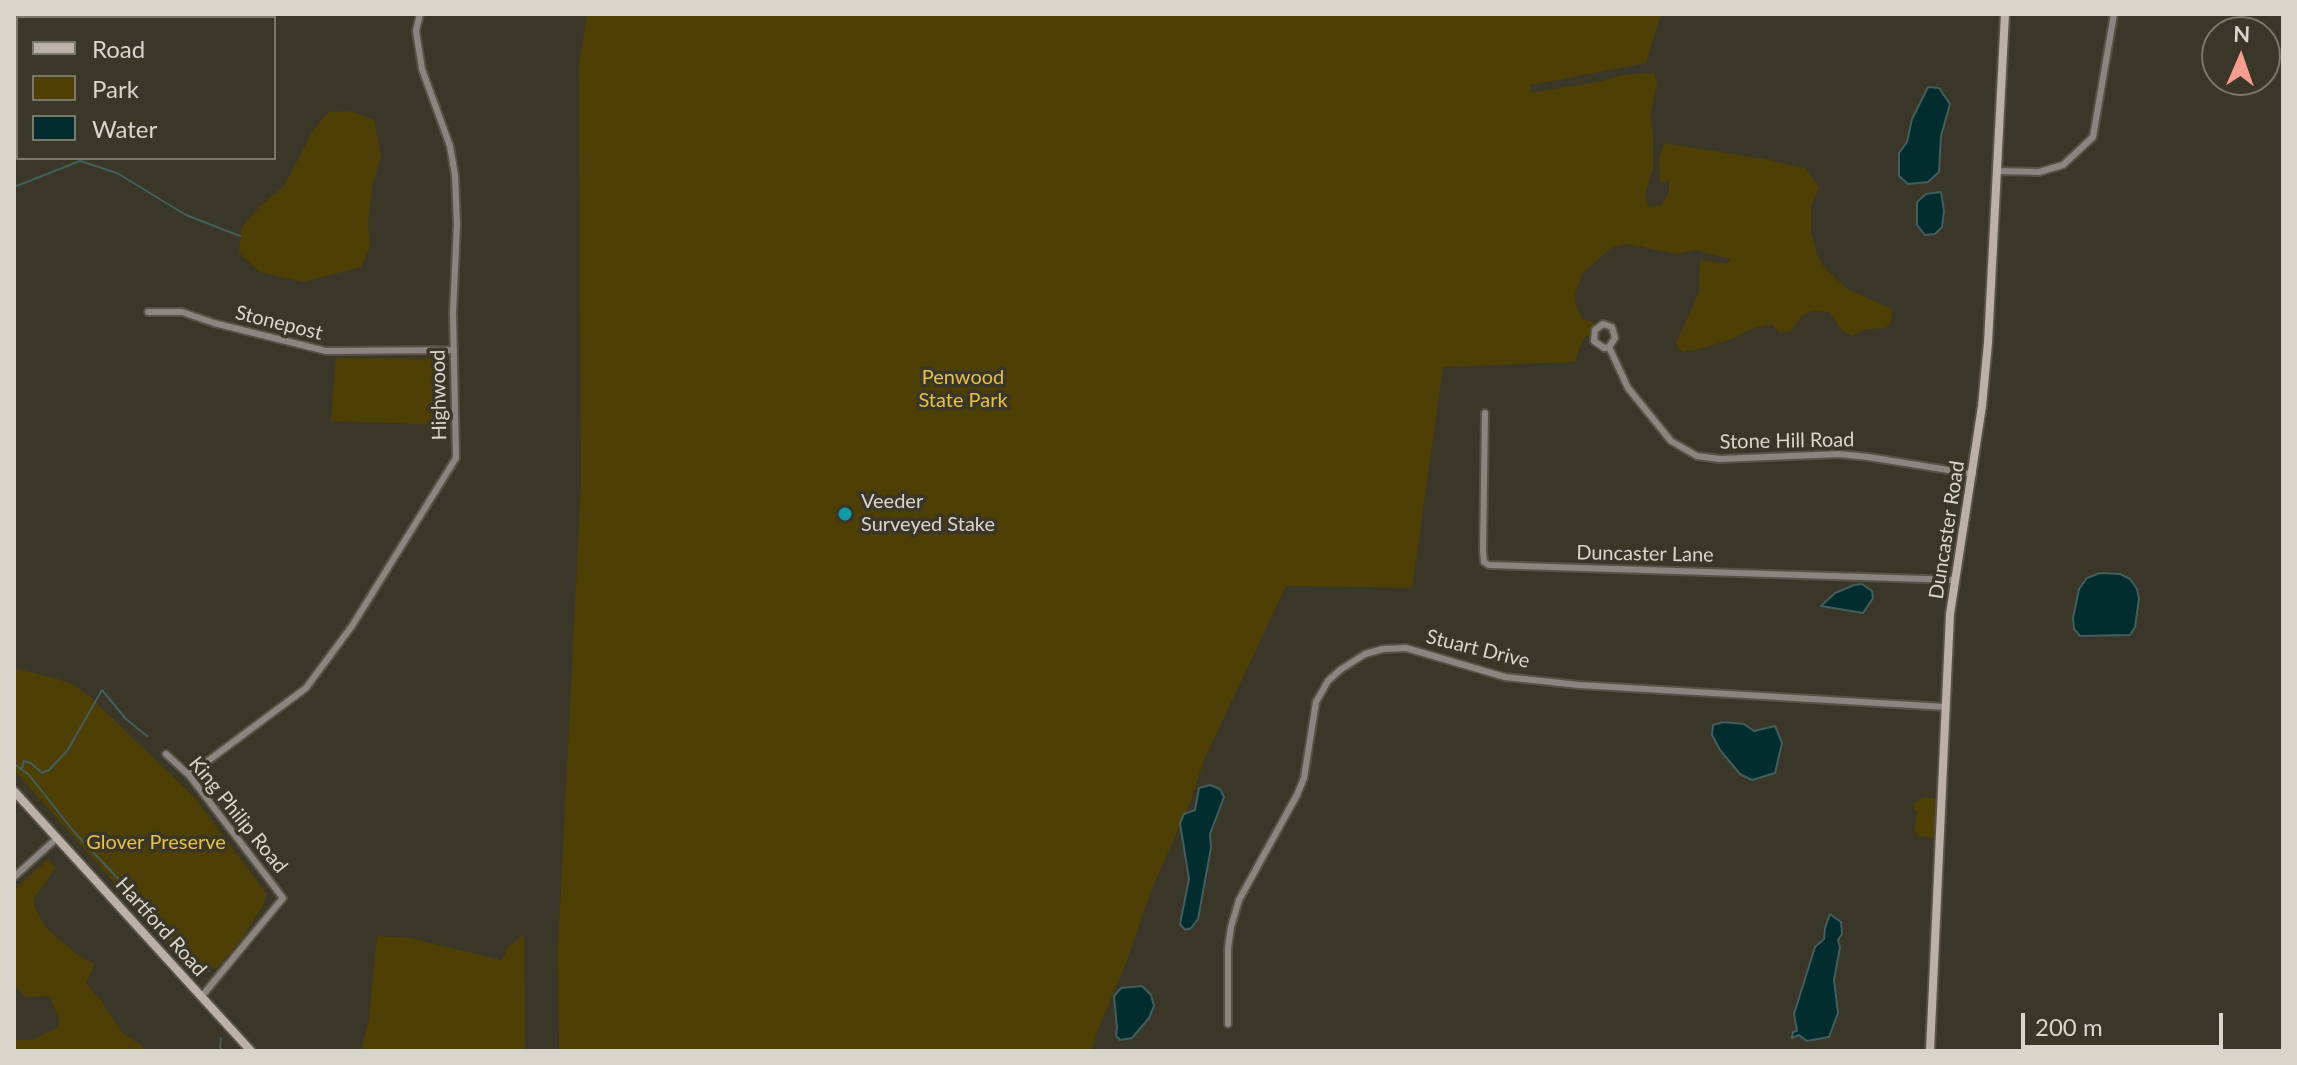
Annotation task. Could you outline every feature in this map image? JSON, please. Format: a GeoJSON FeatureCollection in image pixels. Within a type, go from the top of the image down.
{"type":"FeatureCollection","features":[{"type":"Feature","properties":{"kind":"street","name":"Highwood"},"geometry":{"type":"LineString","coordinates":[[189,775],[306,688],[375,588],[456,458],[455,175],[450,146],[422,69],[416,31],[420,14]]}},
{"type":"Feature","properties":{"kind":"street","name":"Duncaster Road"},"geometry":{"type":"LineString","coordinates":[[1930,1051],[1950,614],[1973,474],[1988,343],[2005,14]]}},
{"type":"Feature","properties":{"kind":"street"},"geometry":{"type":"LineString","coordinates":[[1997,171],[2039,172],[2063,165],[2093,137],[2114,14]]}},
{"type":"Feature","properties":{"kind":"street","name":"Stonepost"},"geometry":{"type":"LineString","coordinates":[[148,312],[182,312],[326,351],[454,350]]}},
{"type":"Feature","properties":{"kind":"street","name":"Stone Hill Road"},"geometry":{"type":"LineString","coordinates":[[1609,347],[1621,378],[1655,422],[1671,441],[1697,456],[1720,459],[1839,454],[1973,474]]}},
{"type":"Feature","properties":{"kind":"street","name":"Duncaster Lane"},"geometry":{"type":"LineString","coordinates":[[1485,413],[1483,551],[1486,564],[1956,580]]}},
{"type":"Feature","properties":{"kind":"street","name":"Stuart Drive"},"geometry":{"type":"LineString","coordinates":[[1228,1024],[1228,948],[1239,900],[1304,778],[1316,702],[1328,681],[1365,654],[1406,648],[1505,677],[1579,685],[1945,707]]}},
{"type":"Feature","properties":{"kind":"street","name":"King Philip Road"},"geometry":{"type":"LineString","coordinates":[[166,754],[189,775],[283,898],[202,996]]}},
{"type":"Feature","properties":{"kind":"street","name":"Hartford Road"},"geometry":{"type":"LineString","coordinates":[[14,791],[251,1051]]}},
{"type":"Feature","properties":{"kind":"street"},"geometry":{"type":"LineString","coordinates":[[14,877],[57,838]]}},
{"type":"Feature","properties":{"kind":"green space","name":"Penwood State Park"},"geometry":{"type":"Polygon","coordinates":[[[587,14],[1661,14],[1646,63],[1531,85],[1530,93],[1622,75],[1654,73],[1657,82],[1650,118],[1653,168],[1645,195],[1649,207],[1661,205],[1669,192],[1669,180],[1660,183],[1659,158],[1664,143],[1805,168],[1819,187],[1811,206],[1811,231],[1817,255],[1824,267],[1847,289],[1892,309],[1891,322],[1886,328],[1866,329],[1852,336],[1842,330],[1829,312],[1812,311],[1802,316],[1791,331],[1780,333],[1771,324],[1753,328],[1732,339],[1682,352],[1676,343],[1699,292],[1700,260],[1727,264],[1730,259],[1695,250],[1677,254],[1626,244],[1611,248],[1582,274],[1575,295],[1576,305],[1582,319],[1598,327],[1593,335],[1582,341],[1575,362],[1443,367],[1412,588],[1286,586],[1204,760],[1190,803],[1151,891],[1092,1051],[559,1051],[558,949],[581,485],[579,65],[587,14]]]}},
{"type":"Feature","properties":{"kind":"green space"},"geometry":{"type":"Polygon","coordinates":[[[350,111],[374,120],[381,156],[372,187],[368,223],[370,247],[361,267],[303,282],[260,272],[239,253],[241,228],[259,207],[284,186],[312,132],[328,112],[350,111]]]}},
{"type":"Feature","properties":{"kind":"green space"},"geometry":{"type":"Polygon","coordinates":[[[336,358],[442,359],[445,425],[331,421],[336,358]]]}},
{"type":"Feature","properties":{"kind":"green space","name":"Glover Preserve"},"geometry":{"type":"Polygon","coordinates":[[[14,668],[58,679],[74,685],[89,696],[194,797],[267,894],[263,906],[241,940],[216,969],[208,965],[195,973],[14,770],[14,668]]]}},
{"type":"Feature","properties":{"kind":"green space"},"geometry":{"type":"Polygon","coordinates":[[[1923,797],[1938,801],[1934,838],[1919,836],[1914,830],[1917,811],[1914,804],[1923,797]]]}},
{"type":"Feature","properties":{"kind":"green space"},"geometry":{"type":"Polygon","coordinates":[[[48,859],[56,868],[34,898],[34,907],[47,929],[79,956],[94,963],[87,985],[123,1034],[142,1045],[145,1051],[14,1051],[14,1040],[32,1040],[58,1027],[59,1020],[50,996],[26,997],[14,986],[14,890],[48,859]]]}},
{"type":"Feature","properties":{"kind":"green space"},"geometry":{"type":"Polygon","coordinates":[[[524,934],[525,1051],[361,1051],[369,1019],[377,936],[409,938],[502,960],[508,947],[524,934]]]}},
{"type":"Feature","properties":{"kind":"water"},"geometry":{"type":"Polygon","coordinates":[[[1928,87],[1939,88],[1950,104],[1941,136],[1939,172],[1928,182],[1908,184],[1899,176],[1899,153],[1907,142],[1912,119],[1928,87]]]}},
{"type":"Feature","properties":{"kind":"water"},"geometry":{"type":"Polygon","coordinates":[[[1941,192],[1944,211],[1942,227],[1935,234],[1925,235],[1917,225],[1917,202],[1926,194],[1941,192]]]}},
{"type":"Feature","properties":{"kind":"water"},"geometry":{"type":"Polygon","coordinates":[[[2100,573],[2120,574],[2130,579],[2137,589],[2139,599],[2135,627],[2130,635],[2080,636],[2074,629],[2079,589],[2087,578],[2100,573]]]}},
{"type":"Feature","properties":{"kind":"water"},"geometry":{"type":"Polygon","coordinates":[[[1862,584],[1872,591],[1873,598],[1863,613],[1821,606],[1835,593],[1862,584]]]}},
{"type":"Feature","properties":{"kind":"water"},"geometry":{"type":"Polygon","coordinates":[[[1723,722],[1744,724],[1754,731],[1775,726],[1782,743],[1775,773],[1752,780],[1740,774],[1712,735],[1713,725],[1723,722]]]}},
{"type":"Feature","properties":{"kind":"water"},"geometry":{"type":"Polygon","coordinates":[[[1210,785],[1220,789],[1224,797],[1210,834],[1211,848],[1198,919],[1185,930],[1180,924],[1189,879],[1180,823],[1184,814],[1195,810],[1199,788],[1210,785]]]}},
{"type":"Feature","properties":{"kind":"water"},"geometry":{"type":"Polygon","coordinates":[[[1830,914],[1841,922],[1842,934],[1838,940],[1840,947],[1834,980],[1838,1013],[1829,1037],[1807,1041],[1799,1035],[1792,1038],[1793,1032],[1797,1031],[1794,1014],[1815,947],[1824,939],[1830,914]]]}},
{"type":"Feature","properties":{"kind":"water"},"geometry":{"type":"Polygon","coordinates":[[[1142,986],[1151,995],[1154,1006],[1149,1018],[1132,1038],[1120,1040],[1116,1036],[1114,996],[1121,988],[1142,986]]]}},
{"type":"Feature","properties":{"kind":"waterway"},"geometry":{"type":"LineString","coordinates":[[14,187],[80,161],[117,173],[186,215],[240,236]]}},
{"type":"Feature","properties":{"kind":"waterway"},"geometry":{"type":"LineString","coordinates":[[22,768],[24,761],[42,773],[49,770],[67,751],[102,690],[126,719],[147,736]]}},
{"type":"Feature","properties":{"kind":"waterway"},"geometry":{"type":"LineString","coordinates":[[14,764],[29,775],[75,833],[157,920],[180,950],[209,971]]}},
{"type":"Feature","properties":{"kind":"waterway"},"geometry":{"type":"LineString","coordinates":[[221,1038],[220,1048],[224,1051]]}},
{"type":"Feature","properties":{"kind":"place","name":"Veeder Surveyed Stake"},"geometry":{"type":"Point","coordinates":[845,514]}}]}
